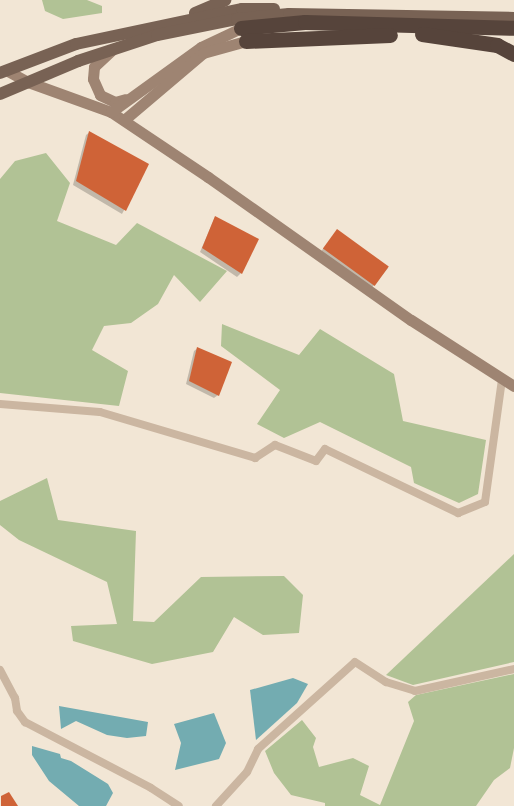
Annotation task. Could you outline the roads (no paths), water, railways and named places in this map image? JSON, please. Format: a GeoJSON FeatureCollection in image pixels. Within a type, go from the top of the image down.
{"type":"FeatureCollection","features":[{"type":"Feature","properties":{"kind":"highway"},"geometry":{"type":"LineString","coordinates":[[244,34],[305,22],[514,28]]}},
{"type":"Feature","properties":{"kind":"highway"},"geometry":{"type":"LineString","coordinates":[[244,34],[282,38],[422,34],[514,36]]}},
{"type":"Feature","properties":{"kind":"highway"},"geometry":{"type":"LineString","coordinates":[[422,34],[497,45],[514,54]]}},
{"type":"Feature","properties":{"kind":"main road"},"geometry":{"type":"LineString","coordinates":[[170,24],[225,0]]}},
{"type":"Feature","properties":{"kind":"main road"},"geometry":{"type":"LineString","coordinates":[[3,72],[76,44],[242,9],[514,10]]}},
{"type":"Feature","properties":{"kind":"main road"},"geometry":{"type":"LineString","coordinates":[[0,94],[78,60],[157,35],[237,19],[289,14],[514,18]]}},
{"type":"Feature","properties":{"kind":"main road"},"geometry":{"type":"LineString","coordinates":[[111,112],[202,47],[244,34]]}},
{"type":"Feature","properties":{"kind":"main road"},"geometry":{"type":"LineString","coordinates":[[124,120],[203,53],[244,34]]}},
{"type":"Feature","properties":{"kind":"main road"},"geometry":{"type":"LineString","coordinates":[[113,49],[94,68],[93,79],[100,95],[115,102],[130,98]]}},
{"type":"Feature","properties":{"kind":"main road"},"geometry":{"type":"LineString","coordinates":[[3,72],[111,112],[411,320],[514,386]]}},
{"type":"Feature","properties":{"kind":"street"},"geometry":{"type":"LineString","coordinates":[[0,404],[100,412],[255,458],[275,445],[316,460],[325,449],[458,514],[484,502],[502,380]]}},
{"type":"Feature","properties":{"kind":"street"},"geometry":{"type":"LineString","coordinates":[[216,806],[247,772],[258,749],[355,662],[386,682],[414,691],[514,669]]}},
{"type":"Feature","properties":{"kind":"street"},"geometry":{"type":"LineString","coordinates":[[0,670],[15,698],[17,711],[25,722],[152,788],[180,806]]}},
{"type":"Feature","properties":{"kind":"water"},"geometry":{"type":"Polygon","coordinates":[[[293,678],[308,684],[297,703],[256,740],[250,690],[293,678]]]}},
{"type":"Feature","properties":{"kind":"water"},"geometry":{"type":"Polygon","coordinates":[[[59,706],[148,722],[146,736],[127,738],[107,735],[76,721],[61,729],[59,706]]]}},
{"type":"Feature","properties":{"kind":"water"},"geometry":{"type":"Polygon","coordinates":[[[214,713],[226,743],[219,759],[175,770],[181,743],[174,724],[214,713]]]}},
{"type":"Feature","properties":{"kind":"water"},"geometry":{"type":"Polygon","coordinates":[[[32,746],[60,754],[61,758],[71,761],[108,784],[113,793],[106,806],[79,806],[49,781],[32,755],[32,746]]]}}]}
